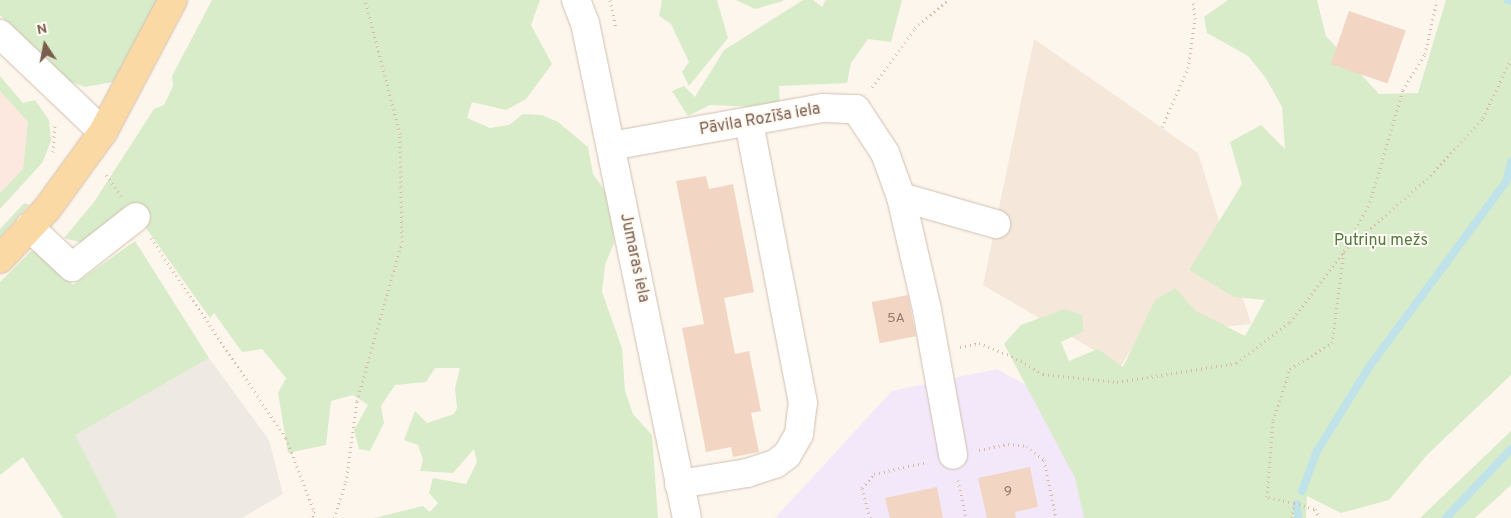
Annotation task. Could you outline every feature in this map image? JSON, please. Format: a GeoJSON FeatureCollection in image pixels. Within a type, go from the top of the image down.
{"type":"FeatureCollection","features":[{"type":"Feature","properties":{"kind":"main road"},"geometry":{"type":"LineString","coordinates":[[0,259],[47,209],[103,132],[173,0]]}},
{"type":"Feature","properties":{"kind":"street","name":"Jumaras iela"},"geometry":{"type":"LineString","coordinates":[[576,0],[585,23],[688,518]]}},
{"type":"Feature","properties":{"kind":"street"},"geometry":{"type":"LineString","coordinates":[[0,34],[103,132]]}},
{"type":"Feature","properties":{"kind":"street","name":"Pāvila Rozīša iela"},"geometry":{"type":"LineString","coordinates":[[611,146],[749,123],[823,108],[856,110]]}},
{"type":"Feature","properties":{"kind":"street"},"geometry":{"type":"LineString","coordinates":[[856,110],[885,153],[901,197],[927,310],[953,455]]}},
{"type":"Feature","properties":{"kind":"street"},"geometry":{"type":"LineString","coordinates":[[680,484],[747,473],[775,464],[787,455],[799,434],[803,403],[749,123]]}},
{"type":"Feature","properties":{"kind":"street"},"geometry":{"type":"LineString","coordinates":[[901,197],[996,224]]}},
{"type":"Feature","properties":{"kind":"street"},"geometry":{"type":"LineString","coordinates":[[29,227],[72,267],[136,217]]}},
{"type":"Feature","properties":{"kind":"path"},"geometry":{"type":"LineString","coordinates":[[334,518],[346,482],[357,401],[402,242],[400,134],[365,0]]}},
{"type":"Feature","properties":{"kind":"path"},"geometry":{"type":"LineString","coordinates":[[856,110],[915,28],[948,0]]}},
{"type":"Feature","properties":{"kind":"path"},"geometry":{"type":"LineString","coordinates":[[1162,127],[1188,68],[1195,19],[1193,0]]}},
{"type":"Feature","properties":{"kind":"path"},"geometry":{"type":"LineString","coordinates":[[935,353],[980,343],[1012,356],[1043,374],[1117,382],[1238,362],[1290,322],[1344,251],[1370,202],[1403,90],[1425,54],[1437,0]]}},
{"type":"Feature","properties":{"kind":"path"},"geometry":{"type":"LineString","coordinates":[[1320,518],[1315,510],[1267,497],[1273,420],[1290,369],[1332,343],[1344,251],[1427,180],[1483,118],[1511,59]]}},
{"type":"Feature","properties":{"kind":"path"},"geometry":{"type":"LineString","coordinates":[[52,119],[56,127],[52,155]]}},
{"type":"Feature","properties":{"kind":"path"},"geometry":{"type":"LineString","coordinates":[[136,217],[286,438],[314,511],[313,518]]}},
{"type":"Feature","properties":{"kind":"path"},"geometry":{"type":"LineString","coordinates":[[870,518],[862,488],[874,474],[1008,444],[1026,446],[1044,460],[1056,518]]}},
{"type":"Feature","properties":{"kind":"path"},"geometry":{"type":"LineString","coordinates":[[953,455],[966,517]]}},
{"type":"Feature","properties":{"kind":"path"},"geometry":{"type":"LineString","coordinates":[[1292,518],[1294,503]]}},
{"type":"Feature","properties":{"kind":"shaded area"},"geometry":{"type":"Polygon","coordinates":[[[1034,39],[1198,153],[1251,324],[1139,336],[1121,366],[983,285],[1034,39]]]}},
{"type":"Feature","properties":{"kind":"shaded area"},"geometry":{"type":"Polygon","coordinates":[[[0,91],[28,121],[23,169],[0,193],[0,91]]]}},
{"type":"Feature","properties":{"kind":"shaded area"},"geometry":{"type":"Polygon","coordinates":[[[209,358],[269,440],[283,494],[242,518],[118,518],[74,435],[209,358]]]}},
{"type":"Feature","properties":{"kind":"shaded area"},"geometry":{"type":"Polygon","coordinates":[[[997,369],[1053,400],[1146,518],[775,518],[892,391],[997,369]]]}},
{"type":"Feature","properties":{"kind":"green space"},"geometry":{"type":"Polygon","coordinates":[[[0,0],[158,0],[113,82],[85,87],[66,80],[0,15],[0,0]]]}},
{"type":"Feature","properties":{"kind":"green space"},"geometry":{"type":"Polygon","coordinates":[[[212,0],[540,0],[531,25],[552,64],[526,99],[506,110],[472,102],[467,118],[490,128],[509,125],[523,114],[542,115],[558,122],[588,147],[593,174],[611,199],[614,243],[605,265],[602,292],[622,348],[625,391],[633,414],[652,435],[658,518],[374,518],[423,506],[430,512],[438,503],[429,493],[433,478],[466,484],[477,462],[474,449],[453,473],[420,471],[423,460],[418,445],[404,440],[415,411],[427,423],[454,414],[457,408],[455,388],[460,368],[435,368],[426,382],[395,385],[381,406],[384,423],[370,451],[359,449],[354,430],[368,405],[353,395],[331,401],[326,445],[288,453],[278,393],[286,378],[262,349],[242,352],[214,313],[210,318],[134,211],[83,243],[64,238],[94,202],[154,109],[164,105],[173,86],[172,76],[212,0]]]}},
{"type":"Feature","properties":{"kind":"green space"},"geometry":{"type":"Polygon","coordinates":[[[662,0],[717,0],[728,38],[689,86],[682,72],[689,62],[671,24],[659,16],[662,0]]]}},
{"type":"Feature","properties":{"kind":"green space"},"geometry":{"type":"Polygon","coordinates":[[[736,0],[783,0],[783,1],[755,9],[736,0]]]}},
{"type":"Feature","properties":{"kind":"green space"},"geometry":{"type":"Polygon","coordinates":[[[803,0],[813,0],[822,7],[826,0],[902,0],[891,42],[868,39],[851,63],[847,83],[779,86],[780,108],[710,105],[688,116],[672,91],[684,86],[695,97],[724,50],[803,0]]]}},
{"type":"Feature","properties":{"kind":"green space","name":"Putriņu mežs"},"geometry":{"type":"Polygon","coordinates":[[[1228,0],[1317,0],[1326,36],[1379,94],[1418,93],[1446,0],[1511,0],[1511,375],[1428,454],[1389,500],[1341,513],[1307,496],[1306,518],[1084,518],[1075,478],[1004,344],[1021,325],[1064,309],[1082,315],[1084,331],[1061,342],[1069,361],[1098,349],[1123,367],[1155,300],[1175,288],[1196,311],[1245,336],[1265,300],[1234,297],[1189,270],[1242,184],[1230,142],[1261,125],[1285,149],[1282,107],[1265,77],[1248,56],[1207,33],[1204,17],[1228,0]]]}},
{"type":"Feature","properties":{"kind":"green space"},"geometry":{"type":"Polygon","coordinates":[[[0,76],[23,103],[35,100],[49,120],[51,141],[42,163],[0,209],[0,193],[23,169],[28,122],[0,91],[0,76]]]}},
{"type":"Feature","properties":{"kind":"green space"},"geometry":{"type":"Polygon","coordinates":[[[24,203],[29,205],[0,237],[0,229],[24,203]]]}},
{"type":"Feature","properties":{"kind":"green space"},"geometry":{"type":"Polygon","coordinates":[[[135,241],[209,358],[75,435],[118,518],[63,518],[23,457],[0,475],[0,282],[31,251],[46,253],[73,285],[135,241]]]}},
{"type":"Feature","properties":{"kind":"green space"},"geometry":{"type":"Polygon","coordinates":[[[1511,431],[1511,485],[1475,518],[1420,518],[1511,431]]]}},
{"type":"Feature","properties":{"kind":"building"},"geometry":{"type":"Polygon","coordinates":[[[1349,11],[1406,31],[1387,83],[1331,64],[1349,11]]]}},
{"type":"Feature","properties":{"kind":"building"},"geometry":{"type":"Polygon","coordinates":[[[706,176],[709,189],[733,184],[754,292],[724,298],[735,354],[749,351],[761,411],[751,413],[759,452],[733,457],[731,447],[706,452],[682,328],[704,324],[676,181],[706,176]]]}},
{"type":"Feature","properties":{"kind":"building"},"geometry":{"type":"Polygon","coordinates":[[[908,295],[916,336],[880,343],[872,302],[908,295]]]}},
{"type":"Feature","properties":{"kind":"building"},"geometry":{"type":"Polygon","coordinates":[[[1030,467],[1038,507],[1015,512],[1016,518],[987,518],[978,478],[1030,467]]]}},
{"type":"Feature","properties":{"kind":"building"},"geometry":{"type":"Polygon","coordinates":[[[937,487],[943,518],[890,518],[885,498],[937,487]]]}},
{"type":"Feature","properties":{"kind":"waterway"},"geometry":{"type":"LineString","coordinates":[[1302,491],[1317,451],[1369,367],[1506,182],[1511,162]]}},
{"type":"Feature","properties":{"kind":"waterway"},"geometry":{"type":"LineString","coordinates":[[1446,518],[1511,449]]}},
{"type":"Feature","properties":{"kind":"waterway"},"geometry":{"type":"LineString","coordinates":[[1297,504],[1298,518]]}}]}
